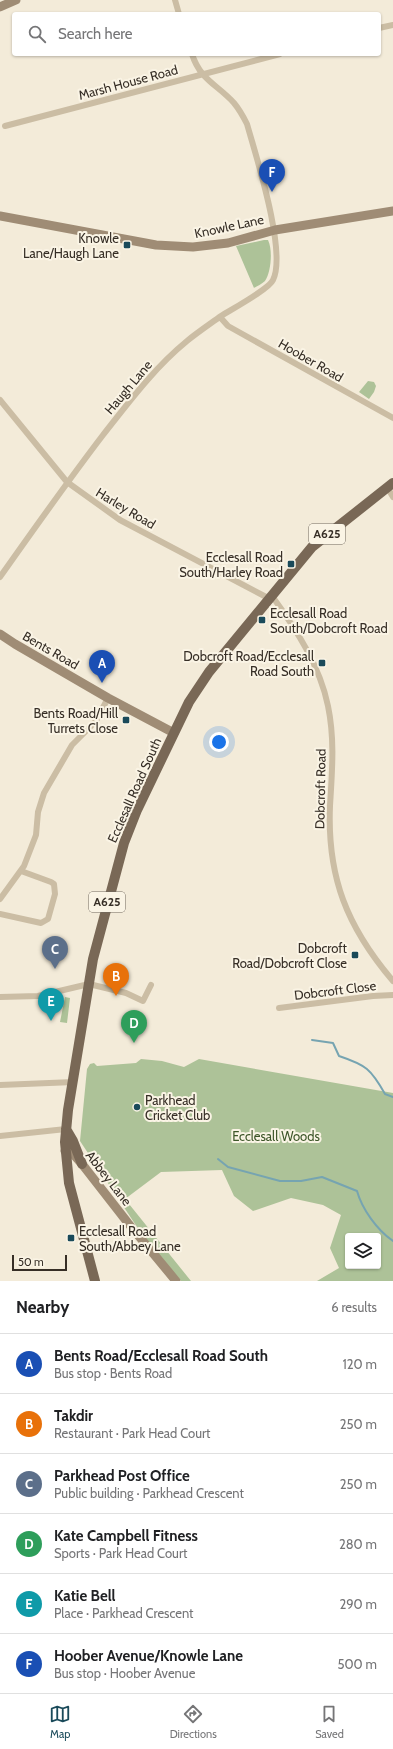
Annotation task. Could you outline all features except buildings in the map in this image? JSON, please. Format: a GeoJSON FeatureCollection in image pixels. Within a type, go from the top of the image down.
{"type":"FeatureCollection","features":[{"type":"Feature","properties":{"kind":"main road","name":"Ecclesall Road South"},"geometry":{"type":"LineString","coordinates":[[95,1281],[69,1183],[65,1151],[66,1129],[93,959],[124,843],[137,810],[189,702],[209,672],[312,547],[390,485]]}},
{"type":"Feature","properties":{"kind":"main road"},"geometry":{"type":"LineString","coordinates":[[66,1129],[74,1141],[84,1166],[74,1172],[69,1183]]}},
{"type":"Feature","properties":{"kind":"street"},"geometry":{"type":"LineString","coordinates":[[0,7],[16,0]]}},
{"type":"Feature","properties":{"kind":"street"},"geometry":{"type":"LineString","coordinates":[[175,0],[178,12]]}},
{"type":"Feature","properties":{"kind":"street"},"geometry":{"type":"LineString","coordinates":[[381,28],[393,25]]}},
{"type":"Feature","properties":{"kind":"street"},"geometry":{"type":"LineString","coordinates":[[193,56],[202,74],[233,102],[241,112],[247,124],[274,230]]}},
{"type":"Feature","properties":{"kind":"street","name":"Marsh House Road"},"geometry":{"type":"LineString","coordinates":[[5,126],[272,56]]}},
{"type":"Feature","properties":{"kind":"street","name":"Knowle Lane"},"geometry":{"type":"LineString","coordinates":[[0,216],[176,247],[210,246],[274,230],[393,211]]}},
{"type":"Feature","properties":{"kind":"street","name":"Haugh Lane"},"geometry":{"type":"LineString","coordinates":[[0,577],[67,482],[140,387],[175,352],[220,317],[265,288],[273,280],[276,265],[274,230]]}},
{"type":"Feature","properties":{"kind":"street","name":"Hoober Road"},"geometry":{"type":"LineString","coordinates":[[220,317],[228,326],[393,418]]}},
{"type":"Feature","properties":{"kind":"street","name":"Harley Road"},"geometry":{"type":"LineString","coordinates":[[0,400],[67,482],[120,520],[271,597]]}},
{"type":"Feature","properties":{"kind":"street"},"geometry":{"type":"LineString","coordinates":[[390,485],[393,497]]}},
{"type":"Feature","properties":{"kind":"street","name":"Dobcroft Road"},"geometry":{"type":"LineString","coordinates":[[271,597],[298,634],[315,665],[328,704],[333,748],[330,835],[338,887],[347,912],[361,939],[393,981]]}},
{"type":"Feature","properties":{"kind":"street","name":"Bents Road"},"geometry":{"type":"LineString","coordinates":[[0,634],[108,698],[174,733]]}},
{"type":"Feature","properties":{"kind":"street"},"geometry":{"type":"LineString","coordinates":[[0,899],[21,871],[36,835],[38,812],[44,793],[72,745],[96,721],[108,698]]}},
{"type":"Feature","properties":{"kind":"street"},"geometry":{"type":"LineString","coordinates":[[0,914],[41,922],[48,919],[56,887],[51,882],[21,871]]}},
{"type":"Feature","properties":{"kind":"street"},"geometry":{"type":"LineString","coordinates":[[0,997],[38,996],[89,984],[126,992],[144,1001],[151,985]]}},
{"type":"Feature","properties":{"kind":"street","name":"Dobcroft Close"},"geometry":{"type":"LineString","coordinates":[[279,1008],[373,996],[393,996]]}},
{"type":"Feature","properties":{"kind":"street"},"geometry":{"type":"LineString","coordinates":[[0,1085],[74,1082]]}},
{"type":"Feature","properties":{"kind":"street"},"geometry":{"type":"LineString","coordinates":[[0,1136],[66,1129]]}},
{"type":"Feature","properties":{"kind":"street","name":"Abbey Lane"},"geometry":{"type":"LineString","coordinates":[[65,1151],[74,1155],[84,1166],[176,1281]]}},
{"type":"Feature","properties":{"kind":"green space"},"geometry":{"type":"Polygon","coordinates":[[[268,240],[270,244],[270,267],[265,281],[254,288],[236,246],[268,240]]]}},
{"type":"Feature","properties":{"kind":"green space"},"geometry":{"type":"Polygon","coordinates":[[[368,381],[374,382],[376,386],[369,399],[359,392],[368,381]]]}},
{"type":"Feature","properties":{"kind":"green space"},"geometry":{"type":"Polygon","coordinates":[[[65,997],[70,998],[67,1023],[60,1022],[65,997]]]}},
{"type":"Feature","properties":{"kind":"green space","name":"Ecclesall Woods"},"geometry":{"type":"Polygon","coordinates":[[[141,1059],[162,1061],[184,1067],[199,1059],[393,1093],[393,1281],[317,1281],[339,1268],[330,1248],[341,1215],[323,1205],[291,1198],[253,1211],[234,1196],[222,1170],[161,1172],[125,1199],[191,1281],[181,1281],[143,1236],[80,1141],[87,1069],[90,1064],[94,1063],[97,1066],[136,1063],[141,1059]]]}},
{"type":"Feature","properties":{"kind":"waterway"},"geometry":{"type":"LineString","coordinates":[[312,1040],[333,1043],[339,1056],[362,1065],[376,1079],[385,1094],[393,1097]]}},
{"type":"Feature","properties":{"kind":"waterway"},"geometry":{"type":"LineString","coordinates":[[218,1159],[228,1167],[280,1181],[301,1181],[322,1177],[357,1191],[362,1205],[371,1219],[381,1231],[393,1241]]}},
{"type":"Feature","properties":{"kind":"place","name":"Hoober Avenue/Knowle Lane"},"geometry":{"type":"Point","coordinates":[272,192]}},
{"type":"Feature","properties":{"kind":"place","name":"Knowle Lane/Haugh Lane"},"geometry":{"type":"Point","coordinates":[127,245]}},
{"type":"Feature","properties":{"kind":"place","name":"Ecclesall Road South/Harley Road"},"geometry":{"type":"Point","coordinates":[291,564]}},
{"type":"Feature","properties":{"kind":"place","name":"Ecclesall Road South/Dobcroft Road"},"geometry":{"type":"Point","coordinates":[262,620]}},
{"type":"Feature","properties":{"kind":"place","name":"Dobcroft Road/Ecclesall Road South"},"geometry":{"type":"Point","coordinates":[322,663]}},
{"type":"Feature","properties":{"kind":"place","name":"Bents Road/Ecclesall Road South"},"geometry":{"type":"Point","coordinates":[102,683]}},
{"type":"Feature","properties":{"kind":"place","name":"Bents Road/Hill Turrets Close"},"geometry":{"type":"Point","coordinates":[126,720]}},
{"type":"Feature","properties":{"kind":"place","name":"Dobcroft Road/Dobcroft Close"},"geometry":{"type":"Point","coordinates":[355,955]}},
{"type":"Feature","properties":{"kind":"place","name":"Parkhead Post Office"},"geometry":{"type":"Point","coordinates":[55,969]}},
{"type":"Feature","properties":{"kind":"place","name":"Takdir"},"geometry":{"type":"Point","coordinates":[116,996]}},
{"type":"Feature","properties":{"kind":"place","name":"Katie Bell"},"geometry":{"type":"Point","coordinates":[51,1021]}},
{"type":"Feature","properties":{"kind":"place","name":"Kate Campbell Fitness"},"geometry":{"type":"Point","coordinates":[134,1043]}},
{"type":"Feature","properties":{"kind":"place","name":"Parkhead Cricket Club"},"geometry":{"type":"Point","coordinates":[137,1107]}},
{"type":"Feature","properties":{"kind":"place","name":"Ecclesall Road South/Abbey Lane"},"geometry":{"type":"Point","coordinates":[71,1238]}}]}
